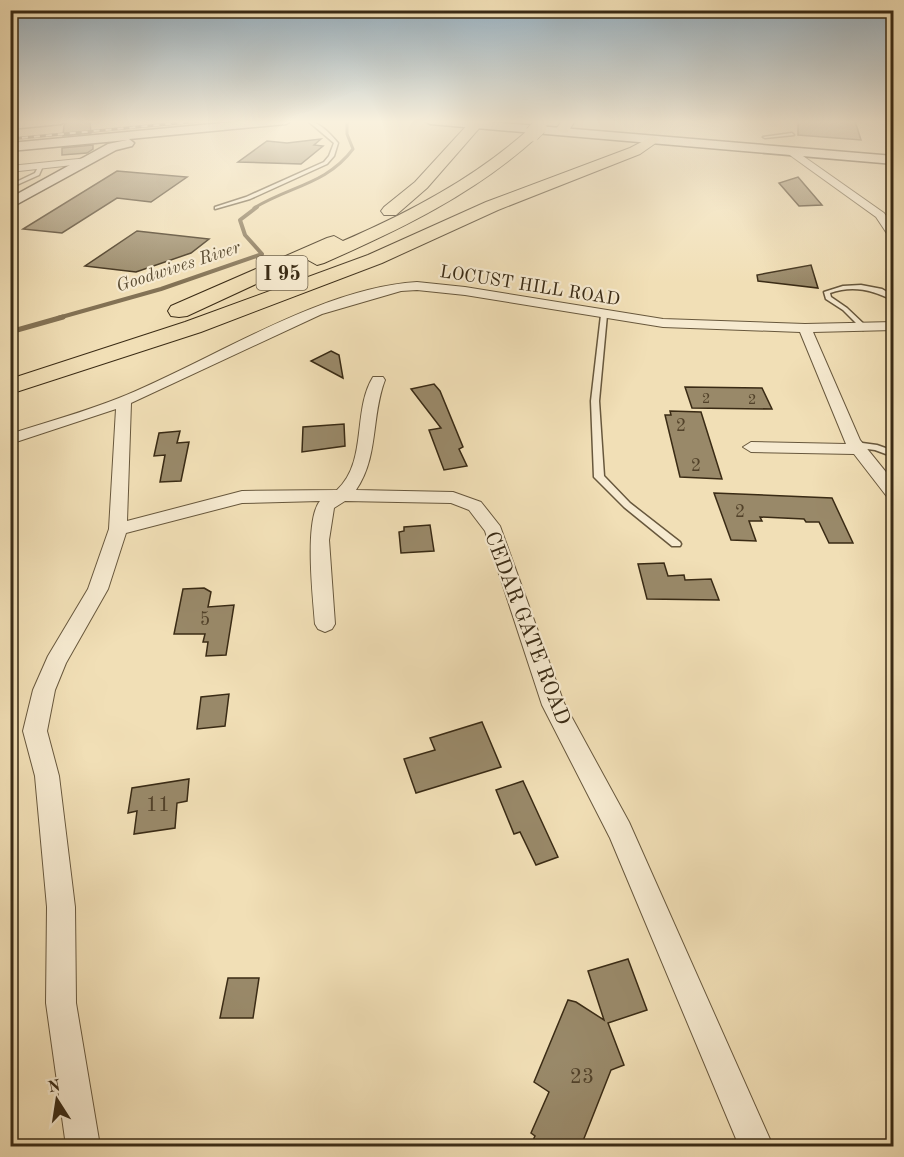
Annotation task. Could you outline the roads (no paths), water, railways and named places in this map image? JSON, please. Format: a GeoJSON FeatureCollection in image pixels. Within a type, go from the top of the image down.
{"type":"FeatureCollection","features":[{"type":"Feature","properties":{"kind":"highway"},"geometry":{"type":"LineString","coordinates":[[168,315],[325,246],[380,217],[421,185],[430,175]]}},
{"type":"Feature","properties":{"kind":"highway","name":"I 95"},"geometry":{"type":"LineString","coordinates":[[74,346],[168,315],[302,266],[399,222],[480,175]]}},
{"type":"Feature","properties":{"kind":"highway"},"geometry":{"type":"LineString","coordinates":[[241,310],[384,256],[492,206],[573,175]]}},
{"type":"Feature","properties":{"kind":"highway","name":"I 95"},"geometry":{"type":"LineString","coordinates":[[10,387],[141,346],[241,310],[393,245],[455,212],[500,184]]}},
{"type":"Feature","properties":{"kind":"main road"},"geometry":{"type":"LineString","coordinates":[[10,204],[63,175]]}},
{"type":"Feature","properties":{"kind":"street"},"geometry":{"type":"LineString","coordinates":[[823,175],[880,216],[894,236]]}},
{"type":"Feature","properties":{"kind":"street","name":"LOCUST HILL ROAD"},"geometry":{"type":"LineString","coordinates":[[10,439],[124,402],[318,310],[401,287],[417,286],[465,291],[604,315],[681,324],[805,328],[894,326]]}},
{"type":"Feature","properties":{"kind":"street"},"geometry":{"type":"LineString","coordinates":[[805,328],[845,428],[856,447],[894,494]]}},
{"type":"Feature","properties":{"kind":"street"},"geometry":{"type":"LineString","coordinates":[[325,624],[320,540],[325,506],[346,491],[356,476],[365,443],[371,394],[378,380]]}},
{"type":"Feature","properties":{"kind":"street"},"geometry":{"type":"LineString","coordinates":[[83,1146],[62,1003],[61,907],[47,776],[35,731],[44,690],[56,662],[98,589],[118,529],[124,402]]}},
{"type":"Feature","properties":{"kind":"street"},"geometry":{"type":"LineString","coordinates":[[752,447],[856,447]]}},
{"type":"Feature","properties":{"kind":"street","name":"CEDAR GATE ROAD"},"geometry":{"type":"LineString","coordinates":[[118,529],[242,497],[338,495],[453,498],[475,506],[494,530],[553,705],[620,831],[756,1146]]}},
{"type":"Feature","properties":{"kind":"lane"},"geometry":{"type":"LineString","coordinates":[[10,187],[35,175]]}},
{"type":"Feature","properties":{"kind":"lane"},"geometry":{"type":"LineString","coordinates":[[217,208],[248,198],[302,175]]}},
{"type":"Feature","properties":{"kind":"lane"},"geometry":{"type":"LineString","coordinates":[[863,328],[845,309],[828,298],[827,292],[839,288],[864,289],[883,292],[894,298]]}},
{"type":"Feature","properties":{"kind":"lane"},"geometry":{"type":"LineString","coordinates":[[604,315],[595,401],[599,477],[627,505],[676,544]]}},
{"type":"Feature","properties":{"kind":"lane"},"geometry":{"type":"LineString","coordinates":[[856,447],[877,448],[894,454]]}},
{"type":"Feature","properties":{"kind":"waterway","name":"Goodwives River"},"geometry":{"type":"LineString","coordinates":[[254,208],[323,175]]}},
{"type":"Feature","properties":{"kind":"waterway","name":"Goodwives River"},"geometry":{"type":"LineString","coordinates":[[58,318],[161,289],[262,254],[245,235],[240,220],[257,207]]}},
{"type":"Feature","properties":{"kind":"waterway","name":"Goodwives River"},"geometry":{"type":"LineString","coordinates":[[10,332],[63,317]]}}]}
